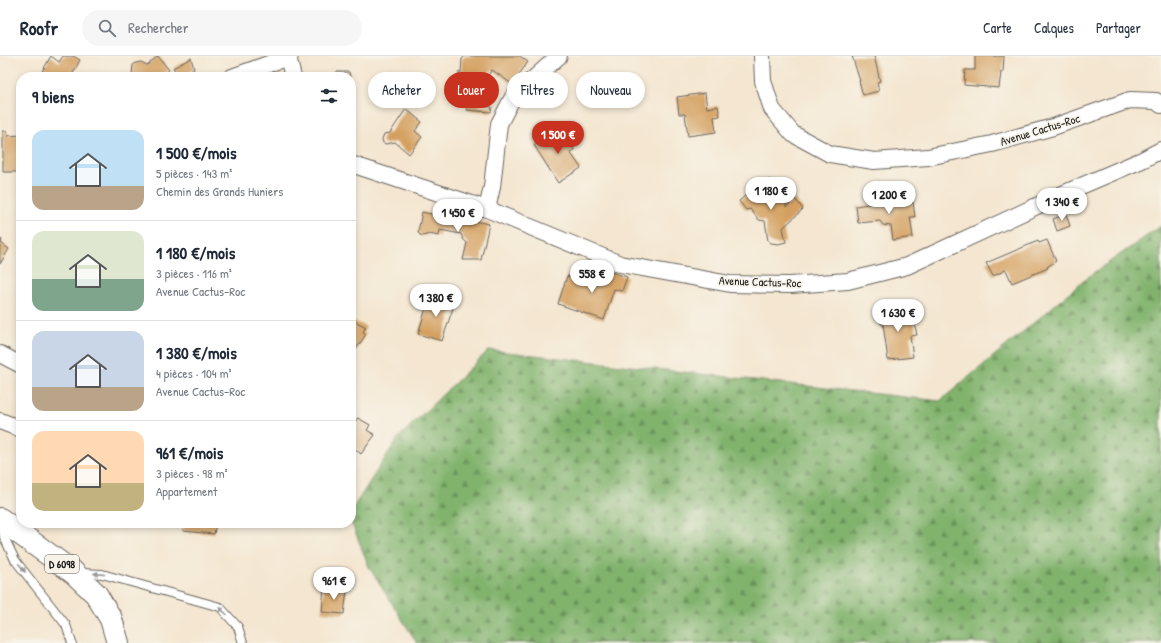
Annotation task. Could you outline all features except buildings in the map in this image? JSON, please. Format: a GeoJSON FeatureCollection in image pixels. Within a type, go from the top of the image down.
{"type":"FeatureCollection","features":[{"type":"Feature","properties":{"kind":"main road","name":"D 6098"},"geometry":{"type":"LineString","coordinates":[[1,519],[74,573],[96,594],[111,619],[118,643]]}},
{"type":"Feature","properties":{"kind":"street"},"geometry":{"type":"LineString","coordinates":[[246,72],[289,56],[292,72]]}},
{"type":"Feature","properties":{"kind":"street"},"geometry":{"type":"LineString","coordinates":[[487,209],[492,187],[499,124],[513,97],[559,56]]}},
{"type":"Feature","properties":{"kind":"street","name":"Avenue Cactus-Roc"},"geometry":{"type":"LineString","coordinates":[[762,56],[763,81],[772,109],[793,134],[830,154],[874,161],[928,157],[992,144],[1053,127],[1130,100],[1156,101],[1161,105]]}},
{"type":"Feature","properties":{"kind":"street","name":"Avenue Cactus-Roc"},"geometry":{"type":"LineString","coordinates":[[356,166],[487,209],[620,264],[730,284],[790,285],[848,281],[907,266],[1067,192],[1142,160],[1161,150]]}},
{"type":"Feature","properties":{"kind":"street"},"geometry":{"type":"LineString","coordinates":[[0,354],[16,362]]}},
{"type":"Feature","properties":{"kind":"street"},"geometry":{"type":"LineString","coordinates":[[0,421],[16,427]]}},
{"type":"Feature","properties":{"kind":"lane"},"geometry":{"type":"LineString","coordinates":[[1,519],[4,537],[15,560],[66,625],[72,643]]}},
{"type":"Feature","properties":{"kind":"lane"},"geometry":{"type":"LineString","coordinates":[[74,573],[102,574],[220,607],[238,627],[243,643]]}},
{"type":"Feature","properties":{"kind":"green space"},"geometry":{"type":"Polygon","coordinates":[[[1161,226],[1161,643],[417,643],[369,567],[354,528],[356,528],[356,503],[398,438],[489,350],[940,401],[1092,274],[1161,226]]]}}]}
